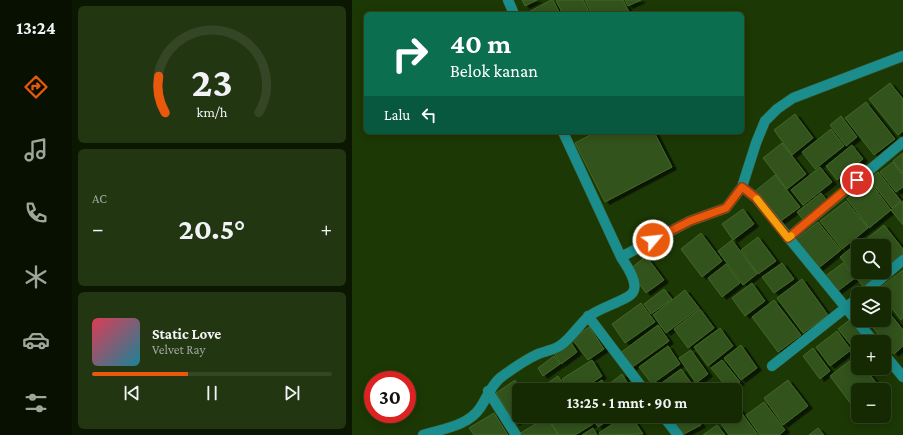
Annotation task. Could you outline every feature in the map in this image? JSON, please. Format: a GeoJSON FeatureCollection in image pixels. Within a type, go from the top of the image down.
{"type":"FeatureCollection","features":[{"type":"Feature","properties":{"kind":"street"},"geometry":{"type":"LineString","coordinates":[[508,0],[513,12]]}},
{"type":"Feature","properties":{"kind":"street"},"geometry":{"type":"LineString","coordinates":[[621,257],[690,221],[726,208],[742,187],[756,143],[763,127],[766,121],[777,109],[793,98],[903,56]]}},
{"type":"Feature","properties":{"kind":"street"},"geometry":{"type":"LineString","coordinates":[[423,435],[452,427],[473,416],[479,409],[488,391],[498,380],[516,366],[538,354],[560,346],[588,316],[604,306],[630,296],[633,293],[634,283],[564,134]]}},
{"type":"Feature","properties":{"kind":"street"},"geometry":{"type":"LineString","coordinates":[[788,238],[903,142]]}},
{"type":"Feature","properties":{"kind":"street"},"geometry":{"type":"LineString","coordinates":[[742,187],[756,198],[868,335]]}},
{"type":"Feature","properties":{"kind":"street"},"geometry":{"type":"LineString","coordinates":[[871,287],[903,260]]}},
{"type":"Feature","properties":{"kind":"street"},"geometry":{"type":"LineString","coordinates":[[772,366],[851,304]]}},
{"type":"Feature","properties":{"kind":"street"},"geometry":{"type":"LineString","coordinates":[[588,316],[639,383]]}},
{"type":"Feature","properties":{"kind":"street"},"geometry":{"type":"LineString","coordinates":[[891,360],[899,366],[903,377]]}},
{"type":"Feature","properties":{"kind":"street"},"geometry":{"type":"LineString","coordinates":[[488,391],[516,435]]}},
{"type":"Feature","properties":{"kind":"street"},"geometry":{"type":"LineString","coordinates":[[669,423],[678,435]]}},
{"type":"Feature","properties":{"kind":"building"},"geometry":{"type":"Polygon","coordinates":[[[522,0],[537,0],[525,6],[522,0]]]}},
{"type":"Feature","properties":{"kind":"building"},"geometry":{"type":"Polygon","coordinates":[[[553,0],[559,12],[529,12],[553,0]]]}},
{"type":"Feature","properties":{"kind":"building"},"geometry":{"type":"Polygon","coordinates":[[[583,0],[589,12],[562,12],[556,1],[583,0]]]}},
{"type":"Feature","properties":{"kind":"building"},"geometry":{"type":"Polygon","coordinates":[[[585,0],[623,0],[629,12],[591,12],[585,0]]]}},
{"type":"Feature","properties":{"kind":"building"},"geometry":{"type":"Polygon","coordinates":[[[625,0],[641,0],[628,6],[625,0]]]}},
{"type":"Feature","properties":{"kind":"building"},"geometry":{"type":"Polygon","coordinates":[[[890,83],[903,99],[903,131],[898,135],[869,99],[890,83]]]}},
{"type":"Feature","properties":{"kind":"building"},"geometry":{"type":"Polygon","coordinates":[[[866,102],[895,139],[874,155],[845,118],[866,102]]]}},
{"type":"Feature","properties":{"kind":"building"},"geometry":{"type":"Polygon","coordinates":[[[795,114],[813,138],[792,155],[774,130],[795,114]]]}},
{"type":"Feature","properties":{"kind":"building"},"geometry":{"type":"Polygon","coordinates":[[[841,116],[857,137],[846,146],[830,125],[841,116]]]}},
{"type":"Feature","properties":{"kind":"building"},"geometry":{"type":"Polygon","coordinates":[[[831,129],[844,146],[815,169],[802,152],[831,129]]]}},
{"type":"Feature","properties":{"kind":"building"},"geometry":{"type":"Polygon","coordinates":[[[592,134],[655,134],[672,167],[605,202],[575,143],[592,134]]]}},
{"type":"Feature","properties":{"kind":"building"},"geometry":{"type":"Polygon","coordinates":[[[782,143],[806,174],[787,189],[763,158],[782,143]]]}},
{"type":"Feature","properties":{"kind":"building"},"geometry":{"type":"Polygon","coordinates":[[[852,145],[863,159],[837,180],[826,166],[852,145]]]}},
{"type":"Feature","properties":{"kind":"building"},"geometry":{"type":"Polygon","coordinates":[[[903,153],[903,174],[893,161],[903,153]]]}},
{"type":"Feature","properties":{"kind":"building"},"geometry":{"type":"Polygon","coordinates":[[[893,162],[903,176],[903,187],[896,192],[880,172],[893,162]]]}},
{"type":"Feature","properties":{"kind":"building"},"geometry":{"type":"Polygon","coordinates":[[[820,167],[832,182],[803,205],[791,190],[820,167]]]}},
{"type":"Feature","properties":{"kind":"building"},"geometry":{"type":"Polygon","coordinates":[[[878,172],[901,201],[892,208],[869,179],[878,172]]]}},
{"type":"Feature","properties":{"kind":"building"},"geometry":{"type":"Polygon","coordinates":[[[775,175],[800,207],[778,223],[754,192],[775,175]]]}},
{"type":"Feature","properties":{"kind":"building"},"geometry":{"type":"Polygon","coordinates":[[[869,181],[891,210],[869,228],[847,199],[869,181]]]}},
{"type":"Feature","properties":{"kind":"building"},"geometry":{"type":"Polygon","coordinates":[[[821,193],[829,203],[805,222],[797,212],[821,193]]]}},
{"type":"Feature","properties":{"kind":"building"},"geometry":{"type":"Polygon","coordinates":[[[846,201],[868,228],[854,239],[851,239],[851,242],[842,249],[820,221],[846,201]]]}},
{"type":"Feature","properties":{"kind":"building"},"geometry":{"type":"Polygon","coordinates":[[[903,201],[903,225],[891,210],[903,201]]]}},
{"type":"Feature","properties":{"kind":"building"},"geometry":{"type":"Polygon","coordinates":[[[743,209],[754,224],[733,240],[722,224],[743,209]]]}},
{"type":"Feature","properties":{"kind":"building"},"geometry":{"type":"Polygon","coordinates":[[[818,222],[841,250],[816,270],[794,241],[818,222]]]}},
{"type":"Feature","properties":{"kind":"building"},"geometry":{"type":"Polygon","coordinates":[[[884,225],[903,249],[903,256],[891,265],[891,239],[866,239],[884,225]]]}},
{"type":"Feature","properties":{"kind":"building"},"geometry":{"type":"Polygon","coordinates":[[[701,233],[722,261],[702,277],[681,249],[701,233]]]}},
{"type":"Feature","properties":{"kind":"building"},"geometry":{"type":"Polygon","coordinates":[[[758,237],[776,261],[758,274],[741,250],[758,237]]]}},
{"type":"Feature","properties":{"kind":"building"},"geometry":{"type":"Polygon","coordinates":[[[732,240],[757,274],[743,285],[718,251],[732,240]]]}},
{"type":"Feature","properties":{"kind":"building"},"geometry":{"type":"Polygon","coordinates":[[[851,248],[851,271],[840,257],[851,248]]]}},
{"type":"Feature","properties":{"kind":"building"},"geometry":{"type":"Polygon","coordinates":[[[646,256],[664,280],[646,293],[629,270],[646,256]]]}},
{"type":"Feature","properties":{"kind":"building"},"geometry":{"type":"Polygon","coordinates":[[[782,263],[794,279],[774,293],[762,277],[782,263]]]}},
{"type":"Feature","properties":{"kind":"building"},"geometry":{"type":"Polygon","coordinates":[[[843,263],[851,273],[851,279],[854,279],[835,293],[824,277],[843,263]]]}},
{"type":"Feature","properties":{"kind":"building"},"geometry":{"type":"Polygon","coordinates":[[[726,264],[740,283],[722,297],[708,278],[726,264]]]}},
{"type":"Feature","properties":{"kind":"building"},"geometry":{"type":"Polygon","coordinates":[[[903,270],[903,318],[901,320],[891,307],[891,287],[881,287],[903,270]]]}},
{"type":"Feature","properties":{"kind":"building"},"geometry":{"type":"Polygon","coordinates":[[[802,279],[828,315],[803,333],[777,298],[802,279]]]}},
{"type":"Feature","properties":{"kind":"building"},"geometry":{"type":"Polygon","coordinates":[[[857,279],[877,279],[867,287],[863,287],[857,279]]]}},
{"type":"Feature","properties":{"kind":"building"},"geometry":{"type":"Polygon","coordinates":[[[752,283],[765,301],[745,316],[732,298],[752,283]]]}},
{"type":"Feature","properties":{"kind":"building"},"geometry":{"type":"Polygon","coordinates":[[[664,289],[672,299],[651,314],[644,304],[664,289]]]}},
{"type":"Feature","properties":{"kind":"building"},"geometry":{"type":"Polygon","coordinates":[[[685,290],[699,308],[666,333],[653,315],[685,290]]]}},
{"type":"Feature","properties":{"kind":"building"},"geometry":{"type":"Polygon","coordinates":[[[774,300],[801,335],[778,352],[752,317],[774,300]]]}},
{"type":"Feature","properties":{"kind":"building"},"geometry":{"type":"Polygon","coordinates":[[[641,303],[655,322],[625,343],[612,324],[641,303]]]}},
{"type":"Feature","properties":{"kind":"building"},"geometry":{"type":"Polygon","coordinates":[[[700,309],[714,328],[688,348],[674,329],[700,309]]]}},
{"type":"Feature","properties":{"kind":"building"},"geometry":{"type":"Polygon","coordinates":[[[891,315],[903,330],[903,346],[894,354],[891,350],[891,335],[879,335],[873,327],[891,327],[891,315]]]}},
{"type":"Feature","properties":{"kind":"building"},"geometry":{"type":"Polygon","coordinates":[[[851,319],[851,327],[859,327],[865,335],[851,335],[851,345],[838,329],[851,319]]]}},
{"type":"Feature","properties":{"kind":"building"},"geometry":{"type":"Polygon","coordinates":[[[658,325],[669,341],[631,368],[620,353],[658,325]]]}},
{"type":"Feature","properties":{"kind":"building"},"geometry":{"type":"Polygon","coordinates":[[[589,327],[604,349],[588,360],[572,339],[589,327]]]}},
{"type":"Feature","properties":{"kind":"building"},"geometry":{"type":"Polygon","coordinates":[[[720,328],[733,346],[708,366],[694,347],[720,328]]]}},
{"type":"Feature","properties":{"kind":"building"},"geometry":{"type":"Polygon","coordinates":[[[837,331],[851,350],[830,366],[816,347],[837,331]]]}},
{"type":"Feature","properties":{"kind":"building"},"geometry":{"type":"Polygon","coordinates":[[[570,341],[577,352],[561,364],[554,353],[570,341]]]}},
{"type":"Feature","properties":{"kind":"building"},"geometry":{"type":"Polygon","coordinates":[[[741,345],[757,368],[741,380],[724,358],[741,345]]]}},
{"type":"Feature","properties":{"kind":"building"},"geometry":{"type":"Polygon","coordinates":[[[668,346],[680,364],[653,383],[651,383],[639,367],[668,346]]]}},
{"type":"Feature","properties":{"kind":"building"},"geometry":{"type":"Polygon","coordinates":[[[813,348],[830,371],[820,379],[803,356],[813,348]]]}},
{"type":"Feature","properties":{"kind":"building"},"geometry":{"type":"Polygon","coordinates":[[[691,350],[708,374],[696,383],[679,358],[691,350]]]}},
{"type":"Feature","properties":{"kind":"building"},"geometry":{"type":"Polygon","coordinates":[[[554,356],[560,364],[543,376],[538,368],[554,356]]]}},
{"type":"Feature","properties":{"kind":"building"},"geometry":{"type":"Polygon","coordinates":[[[592,360],[602,376],[592,383],[564,383],[562,379],[592,360]]]}},
{"type":"Feature","properties":{"kind":"building"},"geometry":{"type":"Polygon","coordinates":[[[722,360],[740,382],[723,383],[711,368],[722,360]]]}},
{"type":"Feature","properties":{"kind":"building"},"geometry":{"type":"Polygon","coordinates":[[[851,360],[851,375],[870,375],[876,383],[851,383],[851,404],[830,376],[851,360]]]}},
{"type":"Feature","properties":{"kind":"building"},"geometry":{"type":"Polygon","coordinates":[[[681,369],[691,383],[662,383],[681,369]]]}},
{"type":"Feature","properties":{"kind":"building"},"geometry":{"type":"Polygon","coordinates":[[[622,374],[628,383],[610,383],[622,374]]]}},
{"type":"Feature","properties":{"kind":"building"},"geometry":{"type":"Polygon","coordinates":[[[558,376],[562,383],[548,383],[558,376]]]}},
{"type":"Feature","properties":{"kind":"building"},"geometry":{"type":"Polygon","coordinates":[[[515,380],[517,383],[512,383],[512,418],[496,393],[515,380]]]}},
{"type":"Feature","properties":{"kind":"building"},"geometry":{"type":"Polygon","coordinates":[[[788,380],[808,406],[783,425],[764,398],[788,380]]]}},
{"type":"Feature","properties":{"kind":"building"},"geometry":{"type":"Polygon","coordinates":[[[764,402],[785,430],[779,435],[760,435],[746,415],[764,402]]]}},
{"type":"Feature","properties":{"kind":"building"},"geometry":{"type":"Polygon","coordinates":[[[494,413],[508,435],[474,435],[469,428],[494,413]]]}},
{"type":"Feature","properties":{"kind":"building"},"geometry":{"type":"Polygon","coordinates":[[[742,413],[758,435],[729,435],[721,423],[742,423],[742,413]]]}},
{"type":"Feature","properties":{"kind":"building"},"geometry":{"type":"Polygon","coordinates":[[[537,423],[551,423],[558,435],[519,435],[537,423]]]}},
{"type":"Feature","properties":{"kind":"building"},"geometry":{"type":"Polygon","coordinates":[[[551,423],[593,424],[575,435],[559,435],[551,423]]]}},
{"type":"Feature","properties":{"kind":"building"},"geometry":{"type":"Polygon","coordinates":[[[595,423],[604,423],[598,427],[595,423]]]}},
{"type":"Feature","properties":{"kind":"building"},"geometry":{"type":"Polygon","coordinates":[[[614,423],[636,423],[643,434],[600,435],[599,433],[614,423]]]}},
{"type":"Feature","properties":{"kind":"building"},"geometry":{"type":"Polygon","coordinates":[[[674,423],[700,423],[701,425],[682,435],[674,423]]]}},
{"type":"Feature","properties":{"kind":"building"},"geometry":{"type":"Polygon","coordinates":[[[717,425],[725,435],[703,435],[717,425]]]}},
{"type":"Feature","properties":{"kind":"building"},"geometry":{"type":"Polygon","coordinates":[[[593,428],[597,435],[582,435],[593,428]]]}},
{"type":"Feature","properties":{"kind":"building"},"geometry":{"type":"Polygon","coordinates":[[[818,428],[824,435],[809,435],[818,428]]]}},
{"type":"Feature","properties":{"kind":"slow traffic"},"geometry":{"type":"LineString","coordinates":[[757,199],[788,238],[791,236]]}},
{"type":"Feature","properties":{"kind":"route"},"geometry":{"type":"LineString","coordinates":[[653,240],[690,221],[726,208],[742,187],[756,198],[788,238],[857,180]]}}]}
